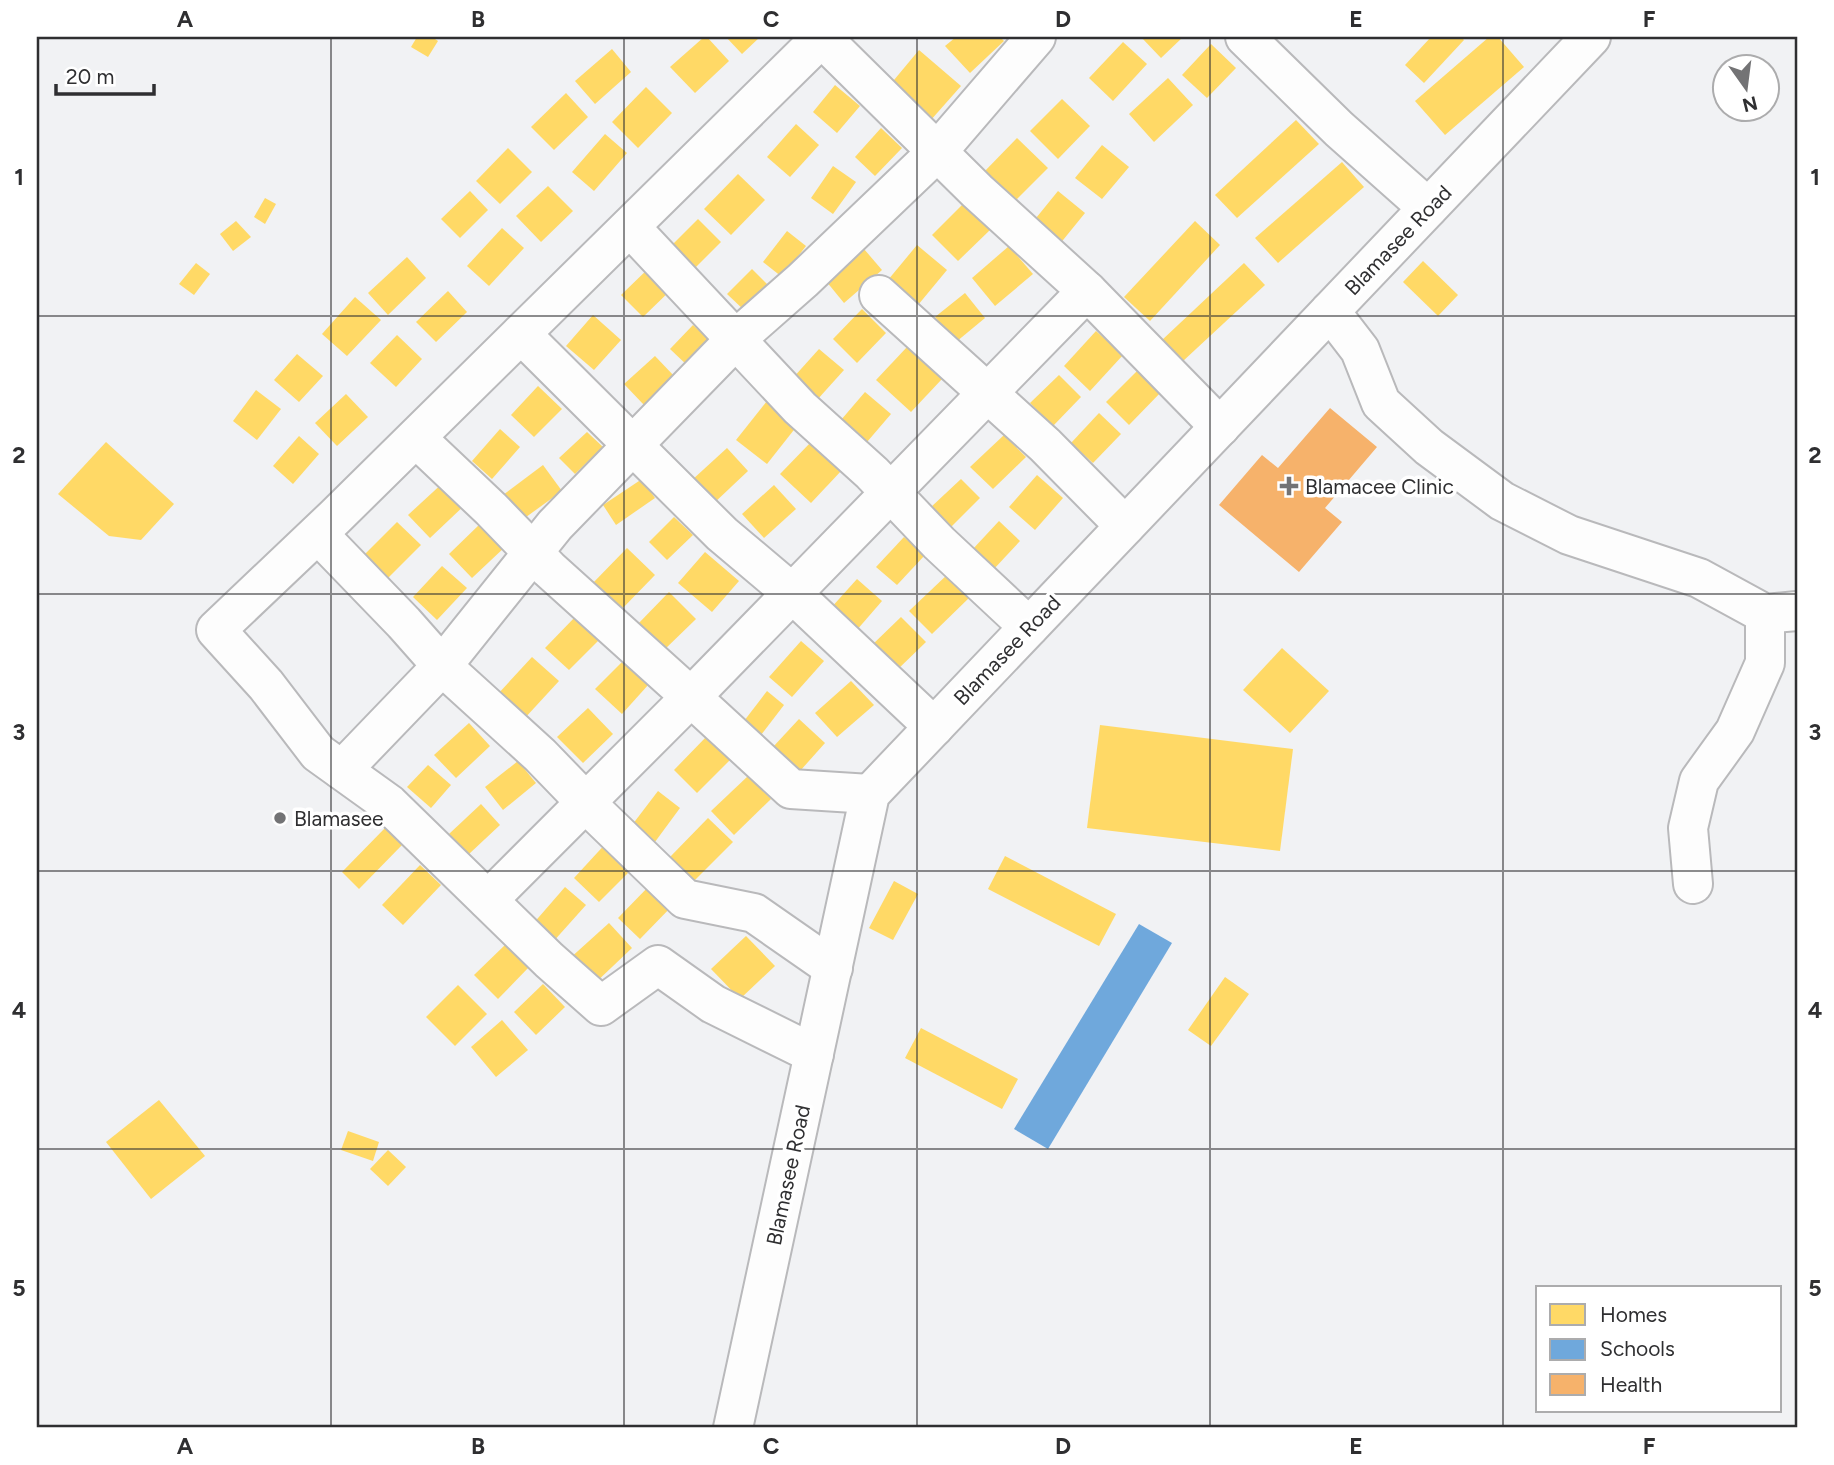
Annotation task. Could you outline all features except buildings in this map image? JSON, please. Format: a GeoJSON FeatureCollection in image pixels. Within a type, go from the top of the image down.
{"type":"FeatureCollection","features":[{"type":"Feature","properties":{"kind":"street"},"geometry":{"type":"LineString","coordinates":[[814,1054],[713,1004],[658,965],[601,1006],[549,960],[389,804],[318,753],[266,685],[216,630],[318,534],[822,37],[977,191],[1087,291],[1220,427]]}},
{"type":"Feature","properties":{"kind":"street"},"geometry":{"type":"LineString","coordinates":[[342,770],[442,666],[555,525],[736,339],[803,280],[937,152],[1036,37]]}},
{"type":"Feature","properties":{"kind":"street"},"geometry":{"type":"LineString","coordinates":[[1245,37],[1339,129],[1428,208]]}},
{"type":"Feature","properties":{"kind":"street","name":"Blamasee Road"},"geometry":{"type":"LineString","coordinates":[[733,1428],[870,794],[1591,37]]}},
{"type":"Feature","properties":{"kind":"street"},"geometry":{"type":"LineString","coordinates":[[630,227],[800,408],[872,473],[939,543],[1029,627]]}},
{"type":"Feature","properties":{"kind":"street"},"geometry":{"type":"LineString","coordinates":[[488,900],[691,697],[1087,291]]}},
{"type":"Feature","properties":{"kind":"street"},"geometry":{"type":"LineString","coordinates":[[879,295],[1045,445],[1125,526]]}},
{"type":"Feature","properties":{"kind":"street"},"geometry":{"type":"LineString","coordinates":[[1330,310],[1360,350],[1381,403],[1429,447],[1502,501],[1569,535],[1699,578],[1781,612],[1765,663],[1735,731],[1699,781],[1688,828],[1693,884]]}},
{"type":"Feature","properties":{"kind":"street"},"geometry":{"type":"LineString","coordinates":[[522,334],[722,534],[792,593],[934,727]]}},
{"type":"Feature","properties":{"kind":"street"},"geometry":{"type":"LineString","coordinates":[[416,438],[611,626],[791,789],[870,794]]}},
{"type":"Feature","properties":{"kind":"street"},"geometry":{"type":"LineString","coordinates":[[318,534],[442,666],[540,755],[685,899],[754,913],[833,968]]}},
{"type":"Feature","properties":{"kind":"place","name":"Blamacee Clinic"},"geometry":{"type":"Point","coordinates":[1289,486]}},
{"type":"Feature","properties":{"kind":"place","name":"Blamasee"},"geometry":{"type":"Point","coordinates":[280,818]}}]}
